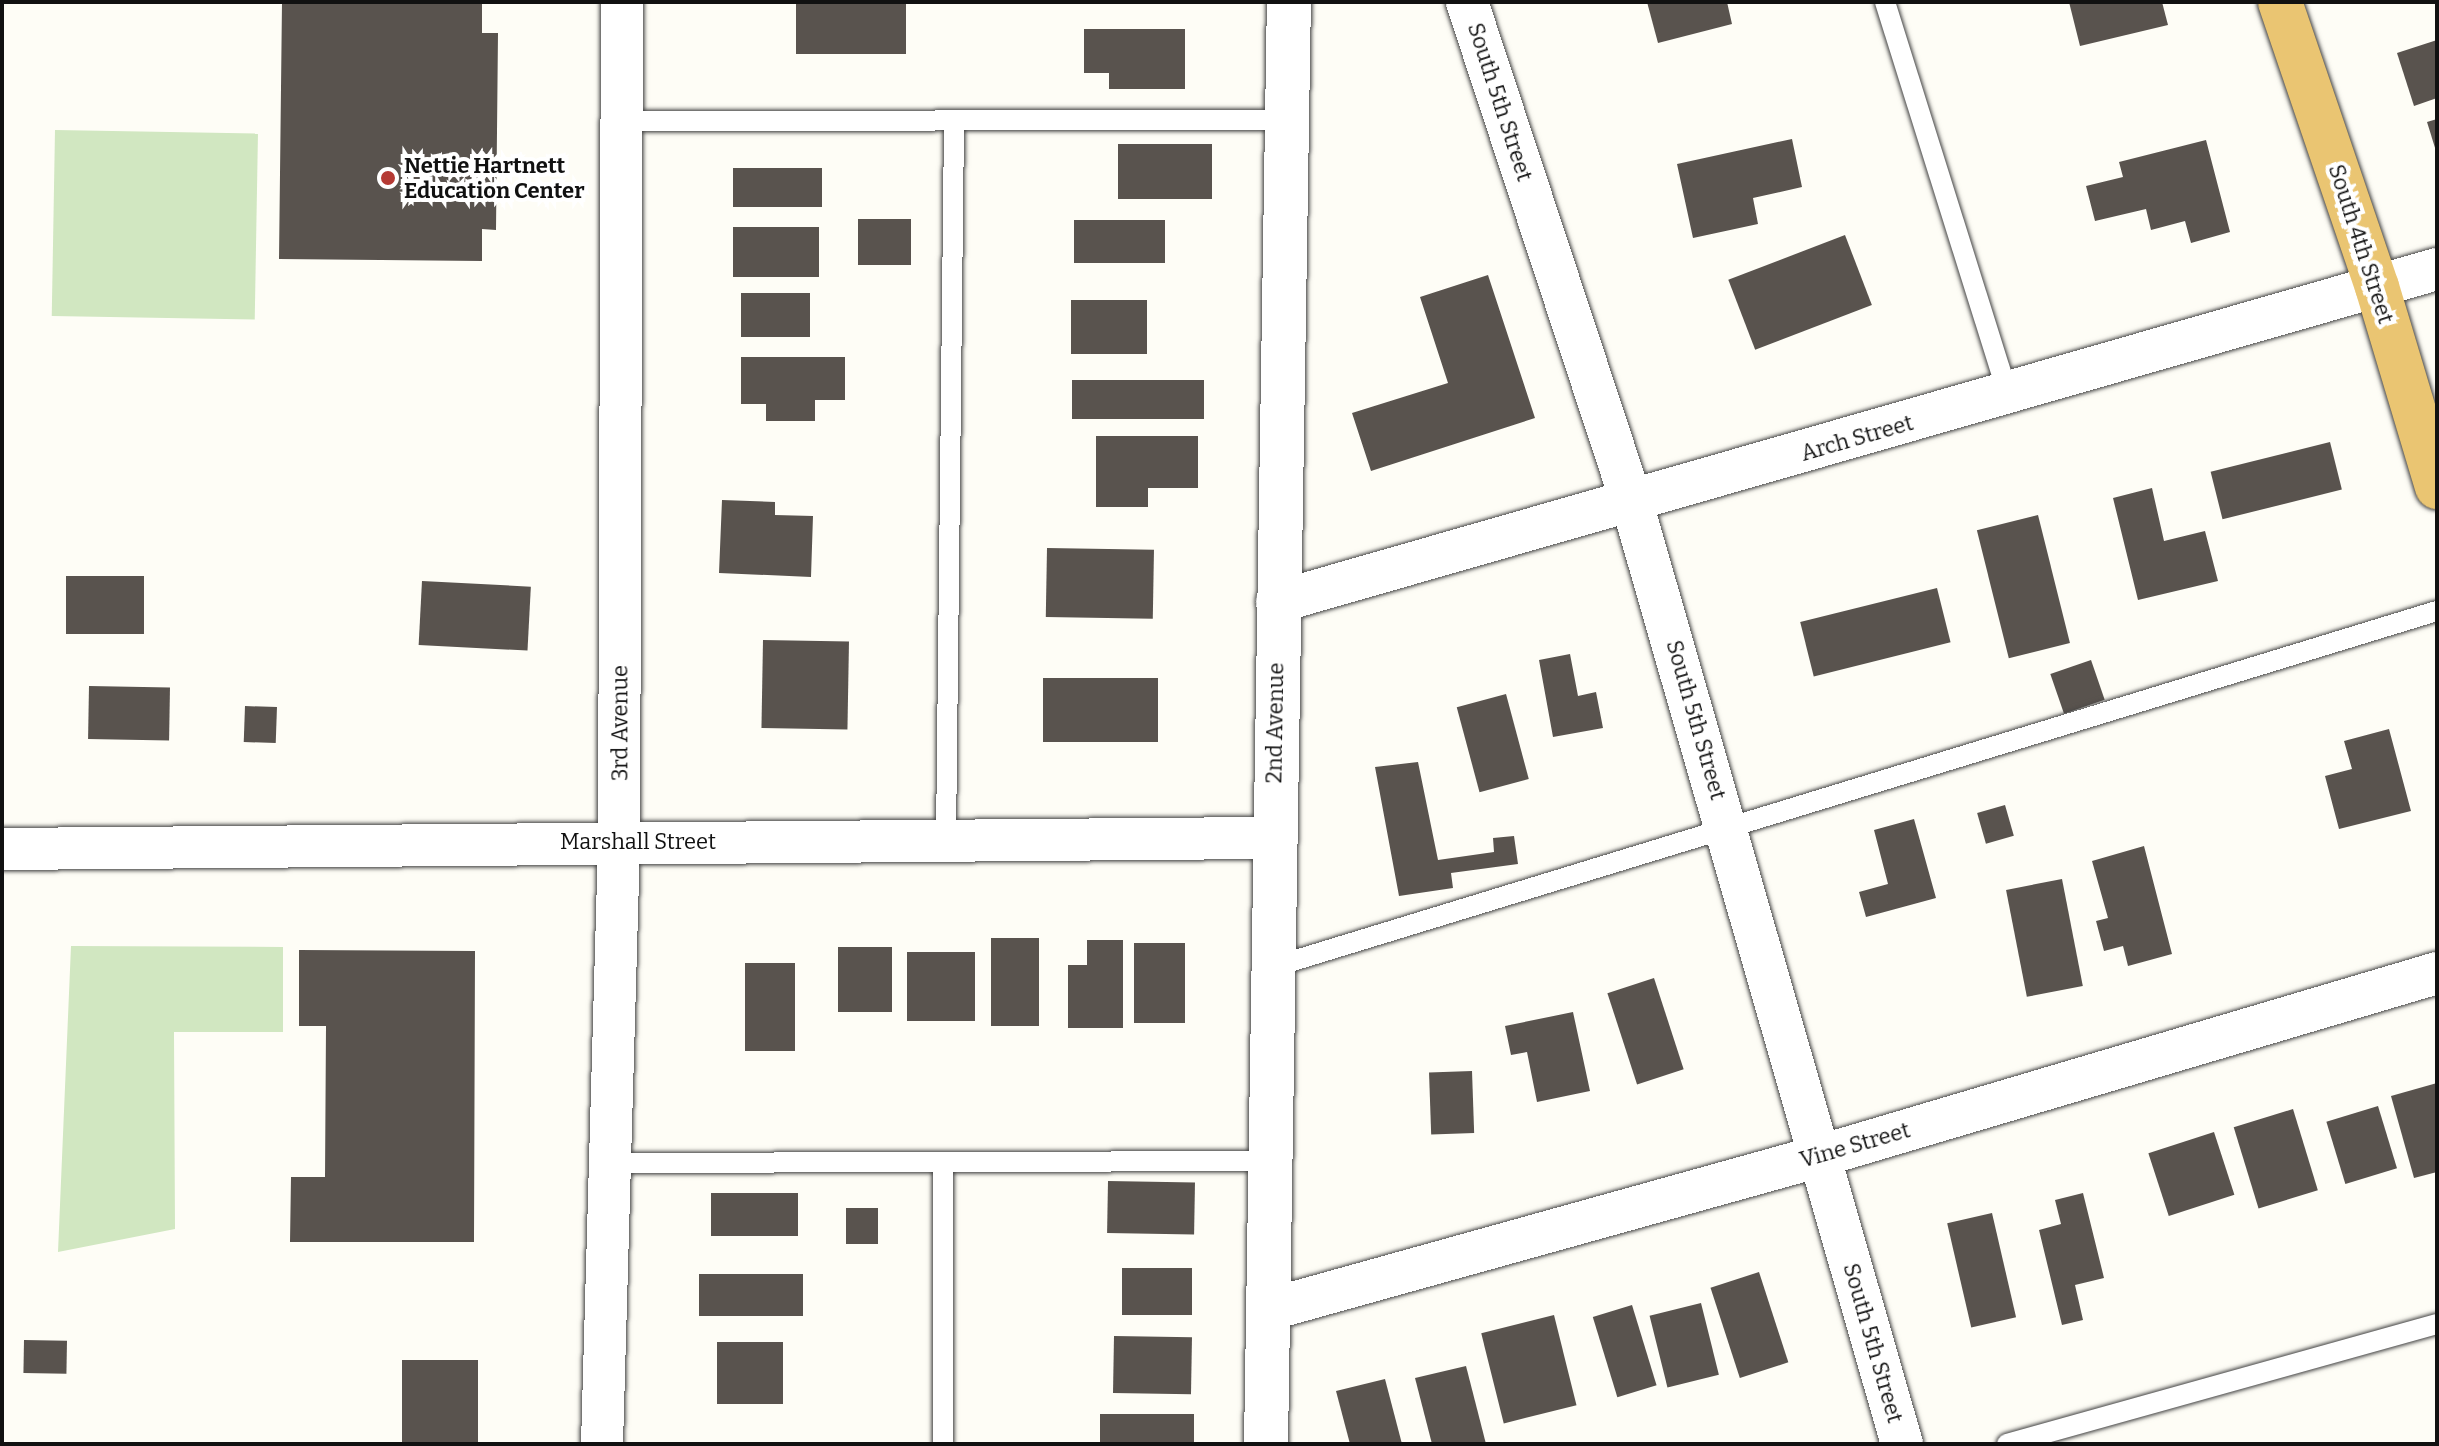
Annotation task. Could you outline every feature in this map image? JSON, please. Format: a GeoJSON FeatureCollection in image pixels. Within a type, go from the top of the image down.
{"type":"FeatureCollection","features":[{"type":"Feature","properties":{"kind":"highway","name":"South 4th Street"},"geometry":{"type":"LineString","coordinates":[[2280,2],[2377,287],[2437,487]]}},
{"type":"Feature","properties":{"kind":"street","name":"3rd Avenue"},"geometry":{"type":"LineString","coordinates":[[602,1444],[619,842],[622,2]]}},
{"type":"Feature","properties":{"kind":"street","name":"2nd Avenue"},"geometry":{"type":"LineString","coordinates":[[1266,1444],[1271,1309],[1277,602],[1289,2]]}},
{"type":"Feature","properties":{"kind":"street","name":"South 5th Street"},"geometry":{"type":"LineString","coordinates":[[1467,2],[1632,503],[1729,832],[1902,1444]]}},
{"type":"Feature","properties":{"kind":"street","name":"Arch Street"},"geometry":{"type":"LineString","coordinates":[[1277,602],[1632,503],[2437,269]]}},
{"type":"Feature","properties":{"kind":"street","name":"Marshall Street"},"geometry":{"type":"LineString","coordinates":[[2,849],[1274,838]]}},
{"type":"Feature","properties":{"kind":"street","name":"Vine Street"},"geometry":{"type":"LineString","coordinates":[[1271,1309],[1820,1156],[2437,973]]}},
{"type":"Feature","properties":{"kind":"lane"},"geometry":{"type":"LineString","coordinates":[[1885,2],[2008,394]]}},
{"type":"Feature","properties":{"kind":"lane"},"geometry":{"type":"LineString","coordinates":[[621,121],[1286,120]]}},
{"type":"Feature","properties":{"kind":"lane"},"geometry":{"type":"LineString","coordinates":[[946,840],[954,121]]}},
{"type":"Feature","properties":{"kind":"lane"},"geometry":{"type":"LineString","coordinates":[[1273,967],[1729,832],[2437,611]]}},
{"type":"Feature","properties":{"kind":"lane"},"geometry":{"type":"LineString","coordinates":[[610,1163],[1272,1161]]}},
{"type":"Feature","properties":{"kind":"lane"},"geometry":{"type":"LineString","coordinates":[[943,1162],[943,1444]]}},
{"type":"Feature","properties":{"kind":"lane"},"geometry":{"type":"LineString","coordinates":[[2007,1444],[2437,1324]]}},
{"type":"Feature","properties":{"kind":"green space"},"geometry":{"type":"Polygon","coordinates":[[[55,130],[258,134],[255,320],[52,316],[55,130]]]}},
{"type":"Feature","properties":{"kind":"green space"},"geometry":{"type":"Polygon","coordinates":[[[71,946],[283,947],[283,1032],[174,1032],[175,1229],[58,1252],[71,946]]]}},
{"type":"Feature","properties":{"kind":"building","name":"Nettie Hartnett Education Center"},"geometry":{"type":"Polygon","coordinates":[[[282,2],[482,2],[482,33],[498,33],[496,230],[482,229],[482,261],[279,259],[282,2]]]}},
{"type":"Feature","properties":{"kind":"building"},"geometry":{"type":"Polygon","coordinates":[[[796,2],[906,2],[906,54],[796,54],[796,2]]]}},
{"type":"Feature","properties":{"kind":"building"},"geometry":{"type":"Polygon","coordinates":[[[1647,2],[1727,2],[1732,24],[1658,43],[1647,2]]]}},
{"type":"Feature","properties":{"kind":"building"},"geometry":{"type":"Polygon","coordinates":[[[2069,2],[2162,2],[2168,25],[2080,46],[2069,2]]]}},
{"type":"Feature","properties":{"kind":"building"},"geometry":{"type":"Polygon","coordinates":[[[1084,29],[1185,29],[1185,89],[1109,89],[1109,73],[1084,73],[1084,29]]]}},
{"type":"Feature","properties":{"kind":"building"},"geometry":{"type":"Polygon","coordinates":[[[2437,40],[2437,98],[2414,106],[2397,53],[2437,40]]]}},
{"type":"Feature","properties":{"kind":"building"},"geometry":{"type":"Polygon","coordinates":[[[2437,119],[2437,151],[2436,151],[2427,122],[2437,119]]]}},
{"type":"Feature","properties":{"kind":"building"},"geometry":{"type":"Polygon","coordinates":[[[1792,139],[1802,187],[1753,198],[1758,224],[1693,238],[1677,164],[1792,139]]]}},
{"type":"Feature","properties":{"kind":"building"},"geometry":{"type":"Polygon","coordinates":[[[2206,140],[2230,232],[2191,243],[2185,221],[2151,230],[2146,209],[2095,221],[2086,186],[2123,177],[2119,162],[2206,140]]]}},
{"type":"Feature","properties":{"kind":"building"},"geometry":{"type":"Polygon","coordinates":[[[1118,144],[1212,144],[1212,199],[1118,199],[1118,144]]]}},
{"type":"Feature","properties":{"kind":"building"},"geometry":{"type":"Polygon","coordinates":[[[733,168],[822,168],[822,207],[733,207],[733,168]]]}},
{"type":"Feature","properties":{"kind":"building"},"geometry":{"type":"Polygon","coordinates":[[[858,219],[911,219],[911,265],[858,265],[858,219]]]}},
{"type":"Feature","properties":{"kind":"building"},"geometry":{"type":"Polygon","coordinates":[[[1074,220],[1165,220],[1165,263],[1074,263],[1074,220]]]}},
{"type":"Feature","properties":{"kind":"building"},"geometry":{"type":"Polygon","coordinates":[[[733,227],[819,227],[819,277],[733,277],[733,227]]]}},
{"type":"Feature","properties":{"kind":"building"},"geometry":{"type":"Polygon","coordinates":[[[1845,235],[1872,305],[1755,350],[1728,280],[1845,235]]]}},
{"type":"Feature","properties":{"kind":"building"},"geometry":{"type":"Polygon","coordinates":[[[1488,275],[1535,418],[1371,471],[1352,413],[1448,383],[1420,297],[1488,275]]]}},
{"type":"Feature","properties":{"kind":"building"},"geometry":{"type":"Polygon","coordinates":[[[741,293],[810,293],[810,337],[741,337],[741,293]]]}},
{"type":"Feature","properties":{"kind":"building"},"geometry":{"type":"Polygon","coordinates":[[[1071,300],[1147,300],[1147,354],[1071,354],[1071,300]]]}},
{"type":"Feature","properties":{"kind":"building"},"geometry":{"type":"Polygon","coordinates":[[[741,357],[845,357],[845,400],[815,400],[815,421],[766,421],[766,404],[741,404],[741,357]]]}},
{"type":"Feature","properties":{"kind":"building"},"geometry":{"type":"Polygon","coordinates":[[[1072,380],[1204,380],[1204,419],[1072,419],[1072,380]]]}},
{"type":"Feature","properties":{"kind":"building"},"geometry":{"type":"Polygon","coordinates":[[[1096,436],[1198,436],[1198,488],[1148,488],[1148,507],[1096,507],[1096,436]]]}},
{"type":"Feature","properties":{"kind":"building"},"geometry":{"type":"Polygon","coordinates":[[[2330,442],[2342,490],[2223,519],[2211,472],[2330,442]]]}},
{"type":"Feature","properties":{"kind":"building"},"geometry":{"type":"Polygon","coordinates":[[[2152,488],[2164,541],[2205,531],[2218,581],[2138,600],[2113,498],[2152,488]]]}},
{"type":"Feature","properties":{"kind":"building"},"geometry":{"type":"Polygon","coordinates":[[[722,500],[775,502],[775,515],[813,516],[811,577],[719,573],[722,500]]]}},
{"type":"Feature","properties":{"kind":"building"},"geometry":{"type":"Polygon","coordinates":[[[2038,515],[2070,643],[2009,658],[1977,530],[2038,515]]]}},
{"type":"Feature","properties":{"kind":"building"},"geometry":{"type":"Polygon","coordinates":[[[1047,548],[1154,550],[1153,619],[1046,617],[1047,548]]]}},
{"type":"Feature","properties":{"kind":"building"},"geometry":{"type":"Polygon","coordinates":[[[66,576],[144,576],[144,634],[66,634],[66,576]]]}},
{"type":"Feature","properties":{"kind":"building"},"geometry":{"type":"Polygon","coordinates":[[[422,581],[531,587],[528,651],[419,645],[422,581]]]}},
{"type":"Feature","properties":{"kind":"building"},"geometry":{"type":"Polygon","coordinates":[[[1937,588],[1951,642],[1814,676],[1800,622],[1937,588]]]}},
{"type":"Feature","properties":{"kind":"building"},"geometry":{"type":"Polygon","coordinates":[[[763,640],[849,642],[847,729],[761,728],[763,640]]]}},
{"type":"Feature","properties":{"kind":"building"},"geometry":{"type":"Polygon","coordinates":[[[1570,654],[1578,696],[1596,692],[1603,728],[1553,737],[1539,660],[1570,654]]]}},
{"type":"Feature","properties":{"kind":"building"},"geometry":{"type":"Polygon","coordinates":[[[2091,660],[2105,700],[2064,714],[2050,674],[2091,660]]]}},
{"type":"Feature","properties":{"kind":"building"},"geometry":{"type":"Polygon","coordinates":[[[1043,678],[1158,678],[1158,742],[1043,742],[1043,678]]]}},
{"type":"Feature","properties":{"kind":"building"},"geometry":{"type":"Polygon","coordinates":[[[89,686],[170,687],[169,740],[88,739],[89,686]]]}},
{"type":"Feature","properties":{"kind":"building"},"geometry":{"type":"Polygon","coordinates":[[[1506,694],[1529,779],[1480,792],[1457,707],[1506,694]]]}},
{"type":"Feature","properties":{"kind":"building"},"geometry":{"type":"Polygon","coordinates":[[[245,706],[277,707],[276,743],[244,742],[245,706]]]}},
{"type":"Feature","properties":{"kind":"building"},"geometry":{"type":"Polygon","coordinates":[[[2389,729],[2411,811],[2339,829],[2325,776],[2352,769],[2344,741],[2389,729]]]}},
{"type":"Feature","properties":{"kind":"building"},"geometry":{"type":"Polygon","coordinates":[[[1418,762],[1438,860],[1494,852],[1493,838],[1514,836],[1518,864],[1451,873],[1453,888],[1399,896],[1375,767],[1418,762]]]}},
{"type":"Feature","properties":{"kind":"building"},"geometry":{"type":"Polygon","coordinates":[[[2005,805],[2014,836],[1986,844],[1977,813],[2005,805]]]}},
{"type":"Feature","properties":{"kind":"building"},"geometry":{"type":"Polygon","coordinates":[[[1914,819],[1936,898],[1866,917],[1859,892],[1888,884],[1874,830],[1914,819]]]}},
{"type":"Feature","properties":{"kind":"building"},"geometry":{"type":"Polygon","coordinates":[[[2144,846],[2172,954],[2128,966],[2123,946],[2104,951],[2096,921],[2108,918],[2092,861],[2144,846]]]}},
{"type":"Feature","properties":{"kind":"building"},"geometry":{"type":"Polygon","coordinates":[[[2062,879],[2083,986],[2027,997],[2006,890],[2062,879]]]}},
{"type":"Feature","properties":{"kind":"building"},"geometry":{"type":"Polygon","coordinates":[[[991,938],[1039,938],[1039,1026],[991,1026],[991,938]]]}},
{"type":"Feature","properties":{"kind":"building"},"geometry":{"type":"Polygon","coordinates":[[[1087,940],[1123,940],[1123,1028],[1068,1028],[1068,965],[1087,965],[1087,940]]]}},
{"type":"Feature","properties":{"kind":"building"},"geometry":{"type":"Polygon","coordinates":[[[1134,943],[1185,943],[1185,1023],[1134,1023],[1134,943]]]}},
{"type":"Feature","properties":{"kind":"building"},"geometry":{"type":"Polygon","coordinates":[[[838,947],[892,947],[892,1012],[838,1012],[838,947]]]}},
{"type":"Feature","properties":{"kind":"building"},"geometry":{"type":"Polygon","coordinates":[[[299,950],[475,951],[474,1242],[290,1242],[291,1177],[325,1177],[326,1026],[299,1026],[299,950]]]}},
{"type":"Feature","properties":{"kind":"building"},"geometry":{"type":"Polygon","coordinates":[[[907,952],[975,952],[975,1021],[907,1021],[907,952]]]}},
{"type":"Feature","properties":{"kind":"building"},"geometry":{"type":"Polygon","coordinates":[[[745,963],[795,963],[795,1051],[745,1051],[745,963]]]}},
{"type":"Feature","properties":{"kind":"building"},"geometry":{"type":"Polygon","coordinates":[[[1654,978],[1684,1069],[1637,1084],[1607,993],[1654,978]]]}},
{"type":"Feature","properties":{"kind":"building"},"geometry":{"type":"Polygon","coordinates":[[[1573,1012],[1590,1091],[1537,1102],[1527,1052],[1511,1055],[1505,1026],[1573,1012]]]}},
{"type":"Feature","properties":{"kind":"building"},"geometry":{"type":"Polygon","coordinates":[[[1472,1071],[1474,1133],[1431,1134],[1429,1073],[1472,1071]]]}},
{"type":"Feature","properties":{"kind":"building"},"geometry":{"type":"Polygon","coordinates":[[[2437,1083],[2437,1172],[2414,1178],[2391,1096],[2437,1083]]]}},
{"type":"Feature","properties":{"kind":"building"},"geometry":{"type":"Polygon","coordinates":[[[2378,1106],[2397,1168],[2345,1184],[2326,1122],[2378,1106]]]}},
{"type":"Feature","properties":{"kind":"building"},"geometry":{"type":"Polygon","coordinates":[[[2293,1109],[2318,1190],[2259,1208],[2234,1127],[2293,1109]]]}},
{"type":"Feature","properties":{"kind":"building"},"geometry":{"type":"Polygon","coordinates":[[[2214,1132],[2234,1195],[2169,1216],[2148,1153],[2214,1132]]]}},
{"type":"Feature","properties":{"kind":"building"},"geometry":{"type":"Polygon","coordinates":[[[1108,1181],[1195,1183],[1194,1235],[1107,1233],[1108,1181]]]}},
{"type":"Feature","properties":{"kind":"building"},"geometry":{"type":"Polygon","coordinates":[[[711,1193],[798,1193],[798,1236],[711,1236],[711,1193]]]}},
{"type":"Feature","properties":{"kind":"building"},"geometry":{"type":"Polygon","coordinates":[[[2083,1193],[2104,1278],[2075,1285],[2083,1320],[2062,1325],[2039,1230],[2061,1224],[2055,1200],[2083,1193]]]}},
{"type":"Feature","properties":{"kind":"building"},"geometry":{"type":"Polygon","coordinates":[[[846,1208],[878,1208],[878,1244],[846,1244],[846,1208]]]}},
{"type":"Feature","properties":{"kind":"building"},"geometry":{"type":"Polygon","coordinates":[[[1992,1213],[2016,1317],[1971,1328],[1947,1223],[1992,1213]]]}},
{"type":"Feature","properties":{"kind":"building"},"geometry":{"type":"Polygon","coordinates":[[[1122,1268],[1192,1268],[1192,1315],[1122,1315],[1122,1268]]]}},
{"type":"Feature","properties":{"kind":"building"},"geometry":{"type":"Polygon","coordinates":[[[1759,1272],[1788,1362],[1740,1378],[1710,1288],[1759,1272]]]}},
{"type":"Feature","properties":{"kind":"building"},"geometry":{"type":"Polygon","coordinates":[[[699,1274],[803,1274],[803,1316],[699,1316],[699,1274]]]}},
{"type":"Feature","properties":{"kind":"building"},"geometry":{"type":"Polygon","coordinates":[[[1701,1303],[1719,1375],[1667,1388],[1650,1316],[1701,1303]]]}},
{"type":"Feature","properties":{"kind":"building"},"geometry":{"type":"Polygon","coordinates":[[[1632,1305],[1657,1385],[1617,1397],[1593,1317],[1632,1305]]]}},
{"type":"Feature","properties":{"kind":"building"},"geometry":{"type":"Polygon","coordinates":[[[1554,1315],[1576,1405],[1504,1423],[1481,1333],[1554,1315]]]}},
{"type":"Feature","properties":{"kind":"building"},"geometry":{"type":"Polygon","coordinates":[[[1114,1336],[1192,1337],[1191,1394],[1113,1393],[1114,1336]]]}},
{"type":"Feature","properties":{"kind":"building"},"geometry":{"type":"Polygon","coordinates":[[[24,1340],[67,1341],[66,1374],[23,1373],[24,1340]]]}},
{"type":"Feature","properties":{"kind":"building"},"geometry":{"type":"Polygon","coordinates":[[[717,1342],[783,1342],[783,1404],[717,1404],[717,1342]]]}},
{"type":"Feature","properties":{"kind":"building"},"geometry":{"type":"Polygon","coordinates":[[[402,1360],[478,1360],[478,1444],[402,1444],[402,1360]]]}},
{"type":"Feature","properties":{"kind":"building"},"geometry":{"type":"Polygon","coordinates":[[[1466,1366],[1486,1444],[1432,1444],[1415,1378],[1466,1366]]]}},
{"type":"Feature","properties":{"kind":"building"},"geometry":{"type":"Polygon","coordinates":[[[1385,1379],[1402,1444],[1350,1444],[1336,1391],[1385,1379]]]}},
{"type":"Feature","properties":{"kind":"building"},"geometry":{"type":"Polygon","coordinates":[[[1100,1414],[1194,1414],[1194,1444],[1100,1444],[1100,1414]]]}},
{"type":"Feature","properties":{"kind":"place","name":"Nettie Hartnett Education Center"},"geometry":{"type":"Point","coordinates":[388,178]}}]}
